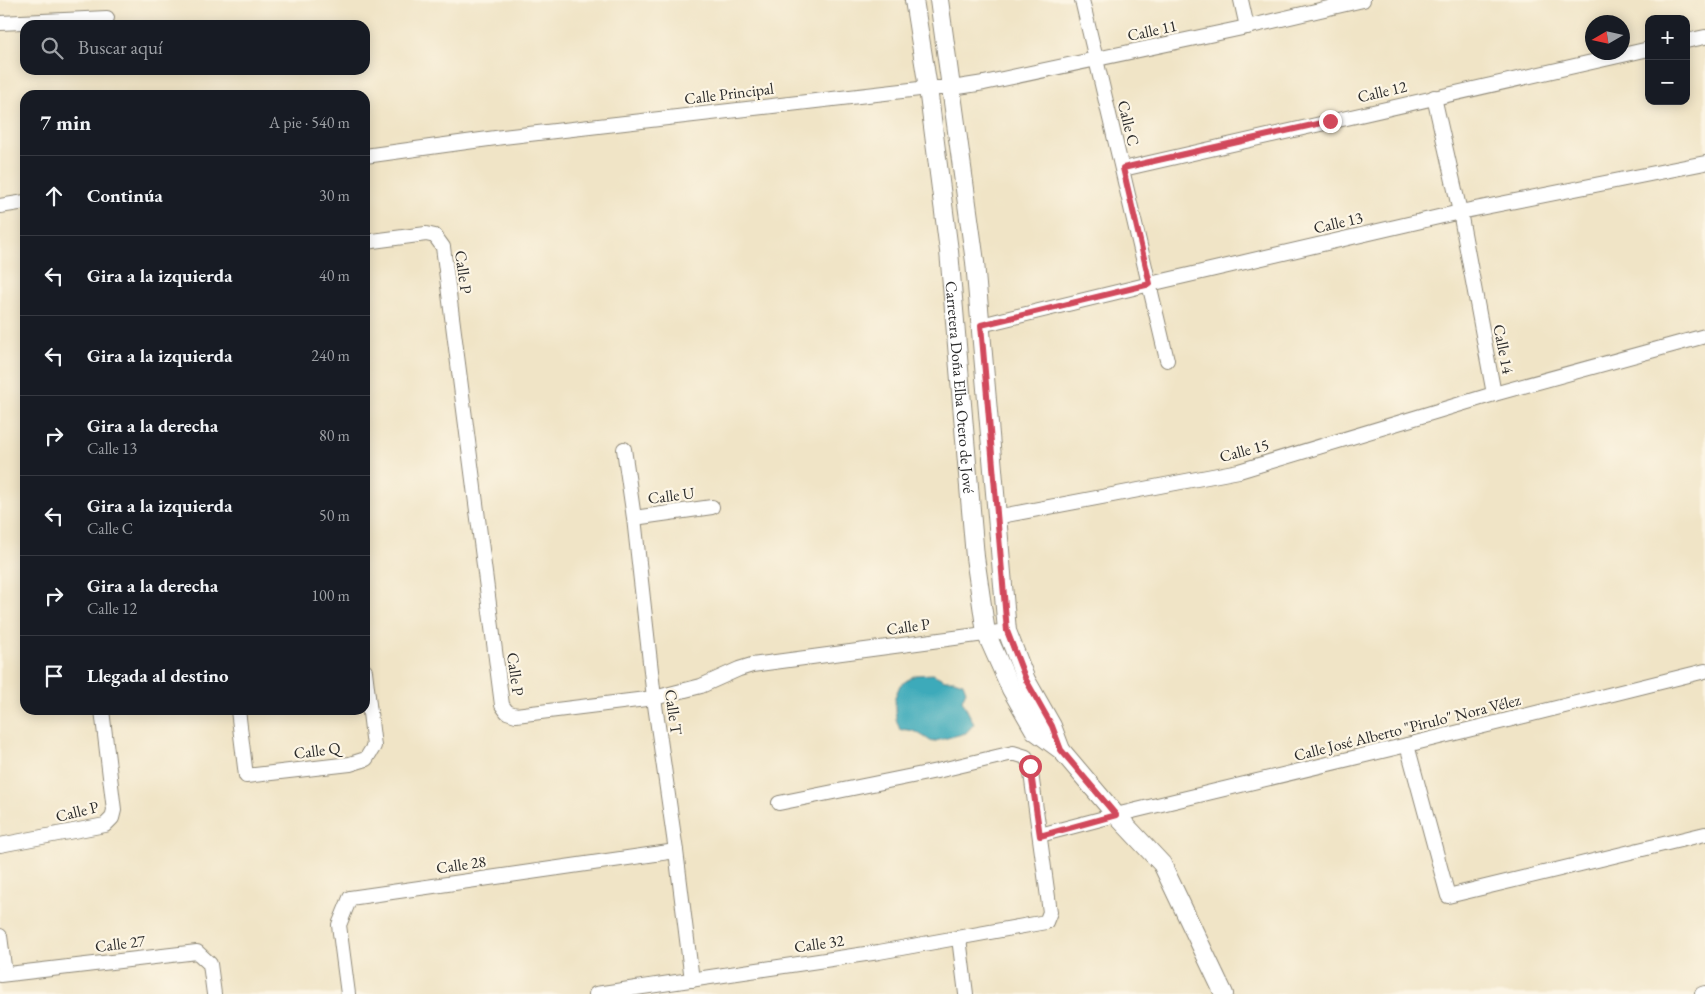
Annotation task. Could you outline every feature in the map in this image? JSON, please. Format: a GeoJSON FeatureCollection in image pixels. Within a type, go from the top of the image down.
{"type":"FeatureCollection","features":[{"type":"Feature","properties":{"kind":"street","name":"Carretera Doña Elba Otero de Jové"},"geometry":{"type":"LineString","coordinates":[[914,0],[928,88],[949,251],[975,557],[986,633],[1011,689],[1035,730],[1061,750],[1116,815],[1162,864],[1224,994]]}},
{"type":"Feature","properties":{"kind":"street","name":"Carretera Doña Elba Otero de Jové"},"geometry":{"type":"LineString","coordinates":[[939,0],[975,262],[1007,631],[1026,680],[1052,726],[1061,750]]}},
{"type":"Feature","properties":{"kind":"street","name":"Calle C"},"geometry":{"type":"LineString","coordinates":[[1082,0],[1167,360]]}},
{"type":"Feature","properties":{"kind":"street"},"geometry":{"type":"LineString","coordinates":[[1241,0],[1248,27]]}},
{"type":"Feature","properties":{"kind":"street","name":"Calle 11"},"geometry":{"type":"LineString","coordinates":[[1095,60],[1363,0]]}},
{"type":"Feature","properties":{"kind":"street"},"geometry":{"type":"LineString","coordinates":[[64,20],[107,18]]}},
{"type":"Feature","properties":{"kind":"street"},"geometry":{"type":"LineString","coordinates":[[0,23],[20,22]]}},
{"type":"Feature","properties":{"kind":"street"},"geometry":{"type":"LineString","coordinates":[[1690,40],[1705,37]]}},
{"type":"Feature","properties":{"kind":"street","name":"Calle 12"},"geometry":{"type":"LineString","coordinates":[[1123,168],[1645,50]]}},
{"type":"Feature","properties":{"kind":"street","name":"Calle Principal"},"geometry":{"type":"LineString","coordinates":[[370,155],[503,137],[928,88],[952,88],[1095,60]]}},
{"type":"Feature","properties":{"kind":"street","name":"Calle 14"},"geometry":{"type":"LineString","coordinates":[[1434,97],[1460,212],[1494,394],[1705,336]]}},
{"type":"Feature","properties":{"kind":"street","name":"Calle 13"},"geometry":{"type":"LineString","coordinates":[[981,325],[1460,212],[1705,163]]}},
{"type":"Feature","properties":{"kind":"street"},"geometry":{"type":"LineString","coordinates":[[0,206],[20,203]]}},
{"type":"Feature","properties":{"kind":"street","name":"Calle P"},"geometry":{"type":"LineString","coordinates":[[370,241],[426,234],[436,236],[443,247],[502,705],[508,712],[516,714],[654,698],[701,686],[752,665],[1007,631]]}},
{"type":"Feature","properties":{"kind":"street","name":"Calle 15"},"geometry":{"type":"LineString","coordinates":[[996,517],[1239,471],[1494,394]]}},
{"type":"Feature","properties":{"kind":"street","name":"Calle T"},"geometry":{"type":"LineString","coordinates":[[624,449],[634,518],[654,698],[692,980]]}},
{"type":"Feature","properties":{"kind":"street","name":"Calle U"},"geometry":{"type":"LineString","coordinates":[[634,518],[712,508]]}},
{"type":"Feature","properties":{"kind":"street","name":"Calle José Alberto \"Pirulo\" Nora Vélez"},"geometry":{"type":"LineString","coordinates":[[1040,836],[1116,815],[1705,671]]}},
{"type":"Feature","properties":{"kind":"street","name":"Calle Q"},"geometry":{"type":"LineString","coordinates":[[239,715],[246,776],[350,764],[366,759],[374,746],[370,712]]}},
{"type":"Feature","properties":{"kind":"street","name":"Calle P"},"geometry":{"type":"LineString","coordinates":[[0,845],[105,825],[112,818],[114,810],[103,715]]}},
{"type":"Feature","properties":{"kind":"street"},"geometry":{"type":"LineString","coordinates":[[1407,745],[1448,896],[1705,834]]}},
{"type":"Feature","properties":{"kind":"street"},"geometry":{"type":"LineString","coordinates":[[779,803],[1013,752],[1026,756],[1030,766],[1040,836]]}},
{"type":"Feature","properties":{"kind":"street","name":"Calle 32"},"geometry":{"type":"LineString","coordinates":[[596,994],[870,953],[1046,922],[1050,912],[1040,836]]}},
{"type":"Feature","properties":{"kind":"street","name":"Calle 28"},"geometry":{"type":"LineString","coordinates":[[348,994],[338,925],[350,898],[676,851]]}},
{"type":"Feature","properties":{"kind":"street"},"geometry":{"type":"LineString","coordinates":[[0,936],[3,974]]}},
{"type":"Feature","properties":{"kind":"street"},"geometry":{"type":"LineString","coordinates":[[959,938],[966,994]]}},
{"type":"Feature","properties":{"kind":"street","name":"Calle 27"},"geometry":{"type":"LineString","coordinates":[[3,974],[197,952],[210,964],[214,994]]}},
{"type":"Feature","properties":{"kind":"water"},"geometry":{"type":"Polygon","coordinates":[[[933,674],[945,680],[963,683],[966,691],[962,700],[974,724],[966,733],[932,742],[913,731],[900,730],[896,719],[895,697],[900,685],[915,675],[933,674]]]}},
{"type":"Feature","properties":{"kind":"route"},"geometry":{"type":"LineString","coordinates":[[1030,766],[1040,836],[1116,815],[1061,750],[1052,726],[1026,680],[1007,631],[981,325],[1150,284],[1123,168],[1330,121]]}}]}
